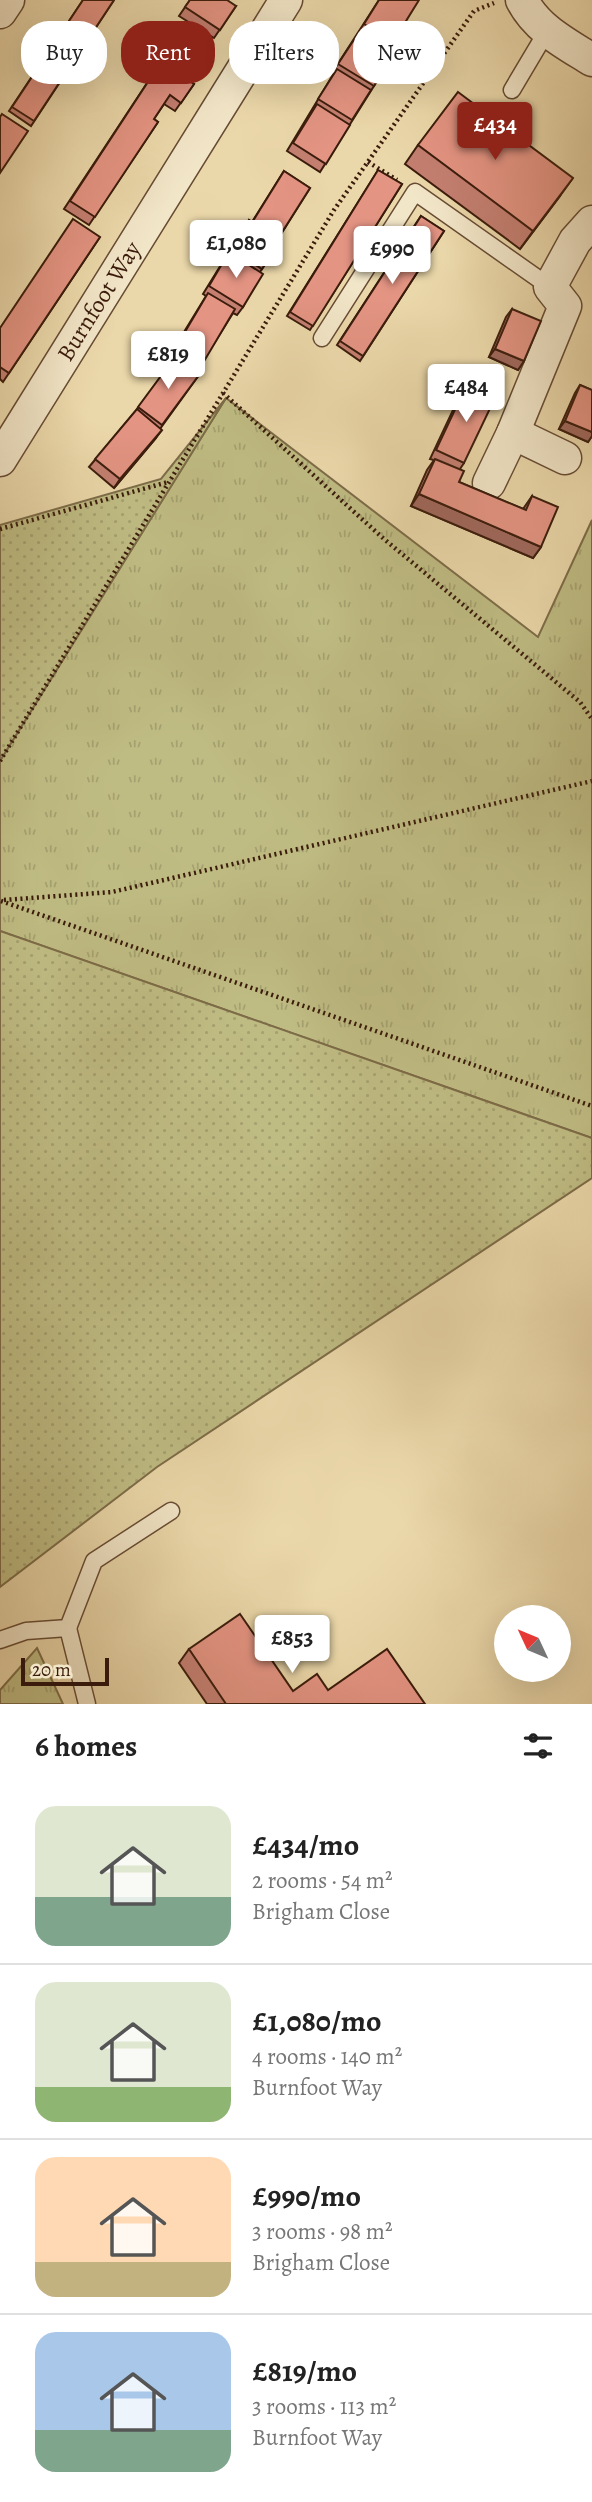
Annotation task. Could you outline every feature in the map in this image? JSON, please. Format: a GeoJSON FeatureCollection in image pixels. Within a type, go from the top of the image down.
{"type":"FeatureCollection","features":[{"type":"Feature","properties":{"kind":"street"},"geometry":{"type":"LineString","coordinates":[[0,12],[8,0]]}},
{"type":"Feature","properties":{"kind":"street","name":"Burnfoot Way"},"geometry":{"type":"LineString","coordinates":[[0,460],[286,0]]}},
{"type":"Feature","properties":{"kind":"street"},"geometry":{"type":"LineString","coordinates":[[522,0],[530,16],[547,32],[592,60]]}},
{"type":"Feature","properties":{"kind":"street"},"geometry":{"type":"LineString","coordinates":[[489,483],[513,433],[565,306],[550,287],[575,241],[592,222]]}},
{"type":"Feature","properties":{"kind":"street"},"geometry":{"type":"LineString","coordinates":[[513,433],[565,458]]}},
{"type":"Feature","properties":{"kind":"lane"},"geometry":{"type":"LineString","coordinates":[[512,90],[547,32]]}},
{"type":"Feature","properties":{"kind":"lane"},"geometry":{"type":"LineString","coordinates":[[322,338],[415,192],[550,287]]}},
{"type":"Feature","properties":{"kind":"lane"},"geometry":{"type":"LineString","coordinates":[[87,1704],[68,1628],[94,1561],[171,1511]]}},
{"type":"Feature","properties":{"kind":"lane"},"geometry":{"type":"LineString","coordinates":[[0,1640],[26,1630],[68,1628]]}},
{"type":"Feature","properties":{"kind":"path"},"geometry":{"type":"LineString","coordinates":[[0,761],[334,210],[474,11],[502,0]]}},
{"type":"Feature","properties":{"kind":"path"},"geometry":{"type":"LineString","coordinates":[[368,162],[415,192]]}},
{"type":"Feature","properties":{"kind":"path"},"geometry":{"type":"LineString","coordinates":[[223,393],[384,539],[580,702],[592,719]]}},
{"type":"Feature","properties":{"kind":"path"},"geometry":{"type":"LineString","coordinates":[[0,529],[169,482]]}},
{"type":"Feature","properties":{"kind":"path"},"geometry":{"type":"LineString","coordinates":[[0,901],[112,892],[592,781]]}},
{"type":"Feature","properties":{"kind":"path"},"geometry":{"type":"LineString","coordinates":[[0,901],[592,1106]]}},
{"type":"Feature","properties":{"kind":"green space"},"geometry":{"type":"Polygon","coordinates":[[[226,398],[538,637],[592,520],[592,1138],[0,931],[0,760],[226,398]]]}},
{"type":"Feature","properties":{"kind":"green space"},"geometry":{"type":"Polygon","coordinates":[[[226,398],[0,761],[0,525],[161,479],[226,398]]]}},
{"type":"Feature","properties":{"kind":"green space"},"geometry":{"type":"Polygon","coordinates":[[[0,931],[592,1138],[592,1178],[157,1467],[0,1587],[0,931]]]}},
{"type":"Feature","properties":{"kind":"green space"},"geometry":{"type":"Polygon","coordinates":[[[37,1648],[63,1704],[0,1704],[0,1690],[37,1648]]]}},
{"type":"Feature","properties":{"kind":"building"},"geometry":{"type":"Polygon","coordinates":[[[83,0],[114,0],[100,21],[69,21],[83,0]]]}},
{"type":"Feature","properties":{"kind":"building"},"geometry":{"type":"Polygon","coordinates":[[[190,0],[227,0],[236,6],[220,30],[215,27],[215,21],[206,21],[185,7],[190,0]]]}},
{"type":"Feature","properties":{"kind":"building"},"geometry":{"type":"Polygon","coordinates":[[[379,0],[419,0],[406,21],[366,21],[379,0]]]}},
{"type":"Feature","properties":{"kind":"building"},"geometry":{"type":"Polygon","coordinates":[[[353,41],[353,73],[339,62],[353,41]]]}},
{"type":"Feature","properties":{"kind":"building"},"geometry":{"type":"Polygon","coordinates":[[[339,70],[353,79],[353,84],[361,84],[371,90],[352,120],[318,99],[328,84],[339,84],[339,70]]]}},
{"type":"Feature","properties":{"kind":"building"},"geometry":{"type":"Polygon","coordinates":[[[27,84],[58,84],[34,121],[12,107],[27,84]]]}},
{"type":"Feature","properties":{"kind":"building"},"geometry":{"type":"Polygon","coordinates":[[[147,84],[194,84],[181,103],[170,95],[154,119],[158,122],[95,217],[70,201],[147,84]]]}},
{"type":"Feature","properties":{"kind":"building"},"geometry":{"type":"Polygon","coordinates":[[[458,92],[573,178],[533,231],[418,145],[458,92]]]}},
{"type":"Feature","properties":{"kind":"building"},"geometry":{"type":"Polygon","coordinates":[[[317,104],[350,125],[326,164],[293,143],[317,104]]]}},
{"type":"Feature","properties":{"kind":"building"},"geometry":{"type":"Polygon","coordinates":[[[2,114],[28,131],[0,173],[0,117],[2,114]]]}},
{"type":"Feature","properties":{"kind":"building"},"geometry":{"type":"Polygon","coordinates":[[[378,170],[402,184],[313,326],[290,312],[378,170]]]}},
{"type":"Feature","properties":{"kind":"building"},"geometry":{"type":"Polygon","coordinates":[[[284,171],[310,188],[279,237],[253,221],[284,171]]]}},
{"type":"Feature","properties":{"kind":"building"},"geometry":{"type":"Polygon","coordinates":[[[421,216],[444,231],[363,356],[340,341],[421,216]]]}},
{"type":"Feature","properties":{"kind":"building"},"geometry":{"type":"Polygon","coordinates":[[[73,219],[100,237],[9,373],[0,367],[0,328],[73,219]]]}},
{"type":"Feature","properties":{"kind":"building"},"geometry":{"type":"Polygon","coordinates":[[[249,220],[281,240],[262,269],[231,249],[249,220]]]}},
{"type":"Feature","properties":{"kind":"building"},"geometry":{"type":"Polygon","coordinates":[[[229,252],[263,274],[243,307],[209,286],[229,252]]]}},
{"type":"Feature","properties":{"kind":"building"},"geometry":{"type":"Polygon","coordinates":[[[208,293],[235,309],[203,363],[176,347],[208,293]]]}},
{"type":"Feature","properties":{"kind":"building"},"geometry":{"type":"Polygon","coordinates":[[[512,309],[541,321],[524,361],[495,349],[512,309]]]}},
{"type":"Feature","properties":{"kind":"building"},"geometry":{"type":"Polygon","coordinates":[[[175,357],[199,375],[162,425],[138,407],[175,357]]]}},
{"type":"Feature","properties":{"kind":"building"},"geometry":{"type":"Polygon","coordinates":[[[467,384],[495,398],[464,463],[436,450],[467,384]]]}},
{"type":"Feature","properties":{"kind":"building"},"geometry":{"type":"Polygon","coordinates":[[[580,385],[592,390],[592,432],[565,421],[580,385]]]}},
{"type":"Feature","properties":{"kind":"building"},"geometry":{"type":"Polygon","coordinates":[[[137,409],[162,430],[120,479],[95,459],[137,409]]]}},
{"type":"Feature","properties":{"kind":"building"},"geometry":{"type":"Polygon","coordinates":[[[435,459],[464,471],[459,482],[526,510],[532,496],[558,507],[541,547],[419,494],[435,459]]]}},
{"type":"Feature","properties":{"kind":"building"},"geometry":{"type":"Polygon","coordinates":[[[240,1614],[293,1691],[317,1674],[328,1690],[387,1649],[425,1704],[226,1704],[189,1649],[240,1614]]]}}]}
